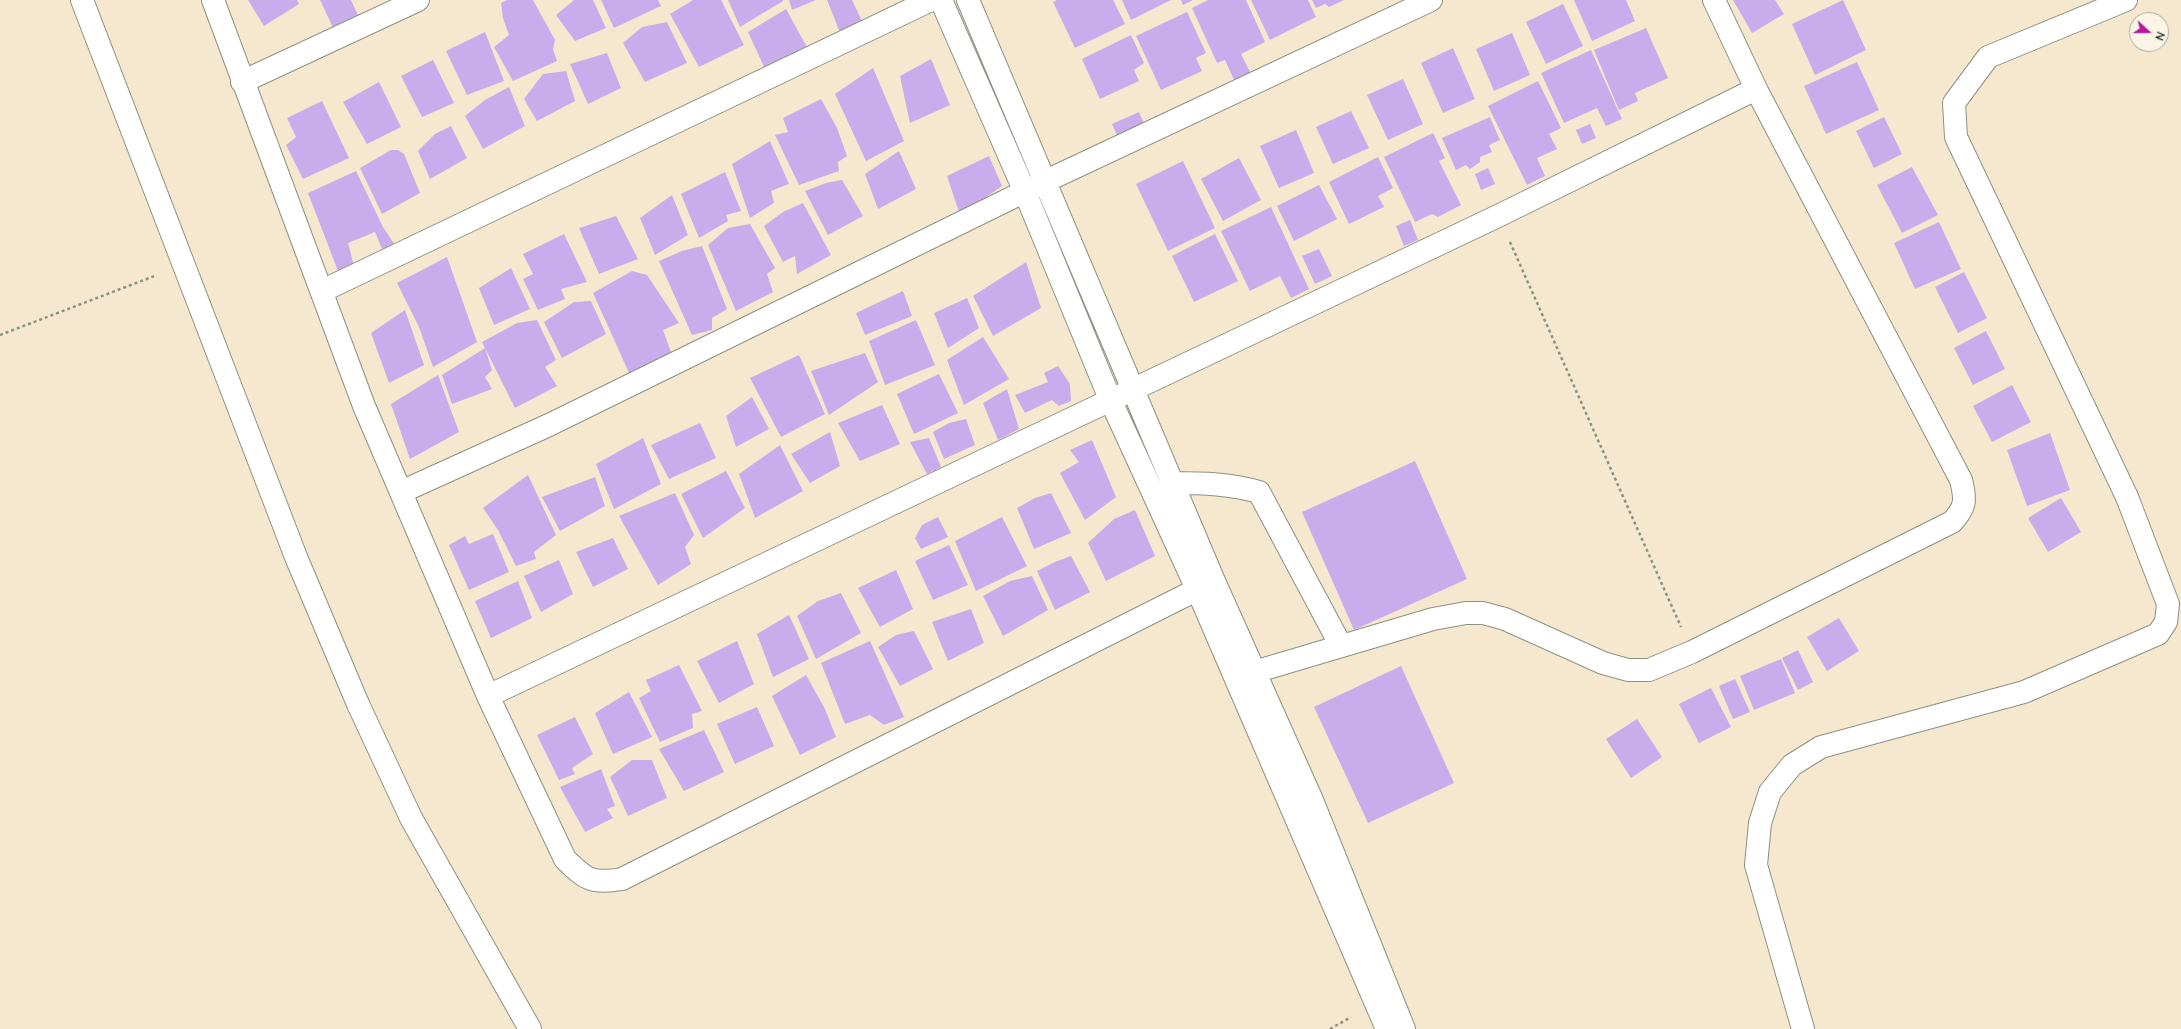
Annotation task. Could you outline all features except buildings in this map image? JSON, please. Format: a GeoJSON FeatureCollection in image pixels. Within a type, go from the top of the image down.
{"type":"FeatureCollection","features":[{"type":"Feature","properties":{"kind":"street"},"geometry":{"type":"LineString","coordinates":[[82,0],[296,557],[358,704],[410,818],[530,1029]]}},
{"type":"Feature","properties":{"kind":"street"},"geometry":{"type":"LineString","coordinates":[[213,0],[242,82],[322,291],[364,406],[488,696],[565,859],[582,876],[602,883],[622,879],[1206,585]]}},
{"type":"Feature","properties":{"kind":"street"},"geometry":{"type":"LineString","coordinates":[[242,82],[418,0]]}},
{"type":"Feature","properties":{"kind":"street"},"geometry":{"type":"LineString","coordinates":[[322,291],[931,0]]}},
{"type":"Feature","properties":{"kind":"street"},"geometry":{"type":"LineString","coordinates":[[941,0],[1024,192],[1110,399],[1206,585],[1254,672],[1312,800],[1383,1001],[1387,1029]]}},
{"type":"Feature","properties":{"kind":"street"},"geometry":{"type":"LineString","coordinates":[[968,0],[1174,483],[1206,585],[1293,808],[1383,1001],[1404,1029]]}},
{"type":"Feature","properties":{"kind":"street"},"geometry":{"type":"LineString","coordinates":[[401,492],[556,421],[1046,181],[1431,0]]}},
{"type":"Feature","properties":{"kind":"street"},"geometry":{"type":"LineString","coordinates":[[1254,672],[1433,619],[1466,613],[1483,613],[1506,619],[1603,663],[1628,670],[1649,670],[1692,652],[1952,522],[1961,512],[1965,497],[1961,480],[1756,89],[1714,0]]}},
{"type":"Feature","properties":{"kind":"street"},"geometry":{"type":"LineString","coordinates":[[1803,1029],[1756,865],[1760,823],[1770,792],[1792,765],[1821,747],[2024,692],[2158,634],[2166,622],[2168,604],[2127,497],[1956,137],[1954,103],[1988,57],[2126,0]]}},
{"type":"Feature","properties":{"kind":"street"},"geometry":{"type":"LineString","coordinates":[[488,696],[1110,399],[1498,216],[1756,89]]}},
{"type":"Feature","properties":{"kind":"street"},"geometry":{"type":"LineString","coordinates":[[1174,483],[1206,483],[1244,488],[1259,492],[1341,646]]}},
{"type":"Feature","properties":{"kind":"street"},"geometry":{"type":"LineString","coordinates":[[1293,808],[1312,800]]}},
{"type":"Feature","properties":{"kind":"path"},"geometry":{"type":"LineString","coordinates":[[1498,216],[1692,652]]}},
{"type":"Feature","properties":{"kind":"path"},"geometry":{"type":"LineString","coordinates":[[0,335],[184,265]]}}]}
